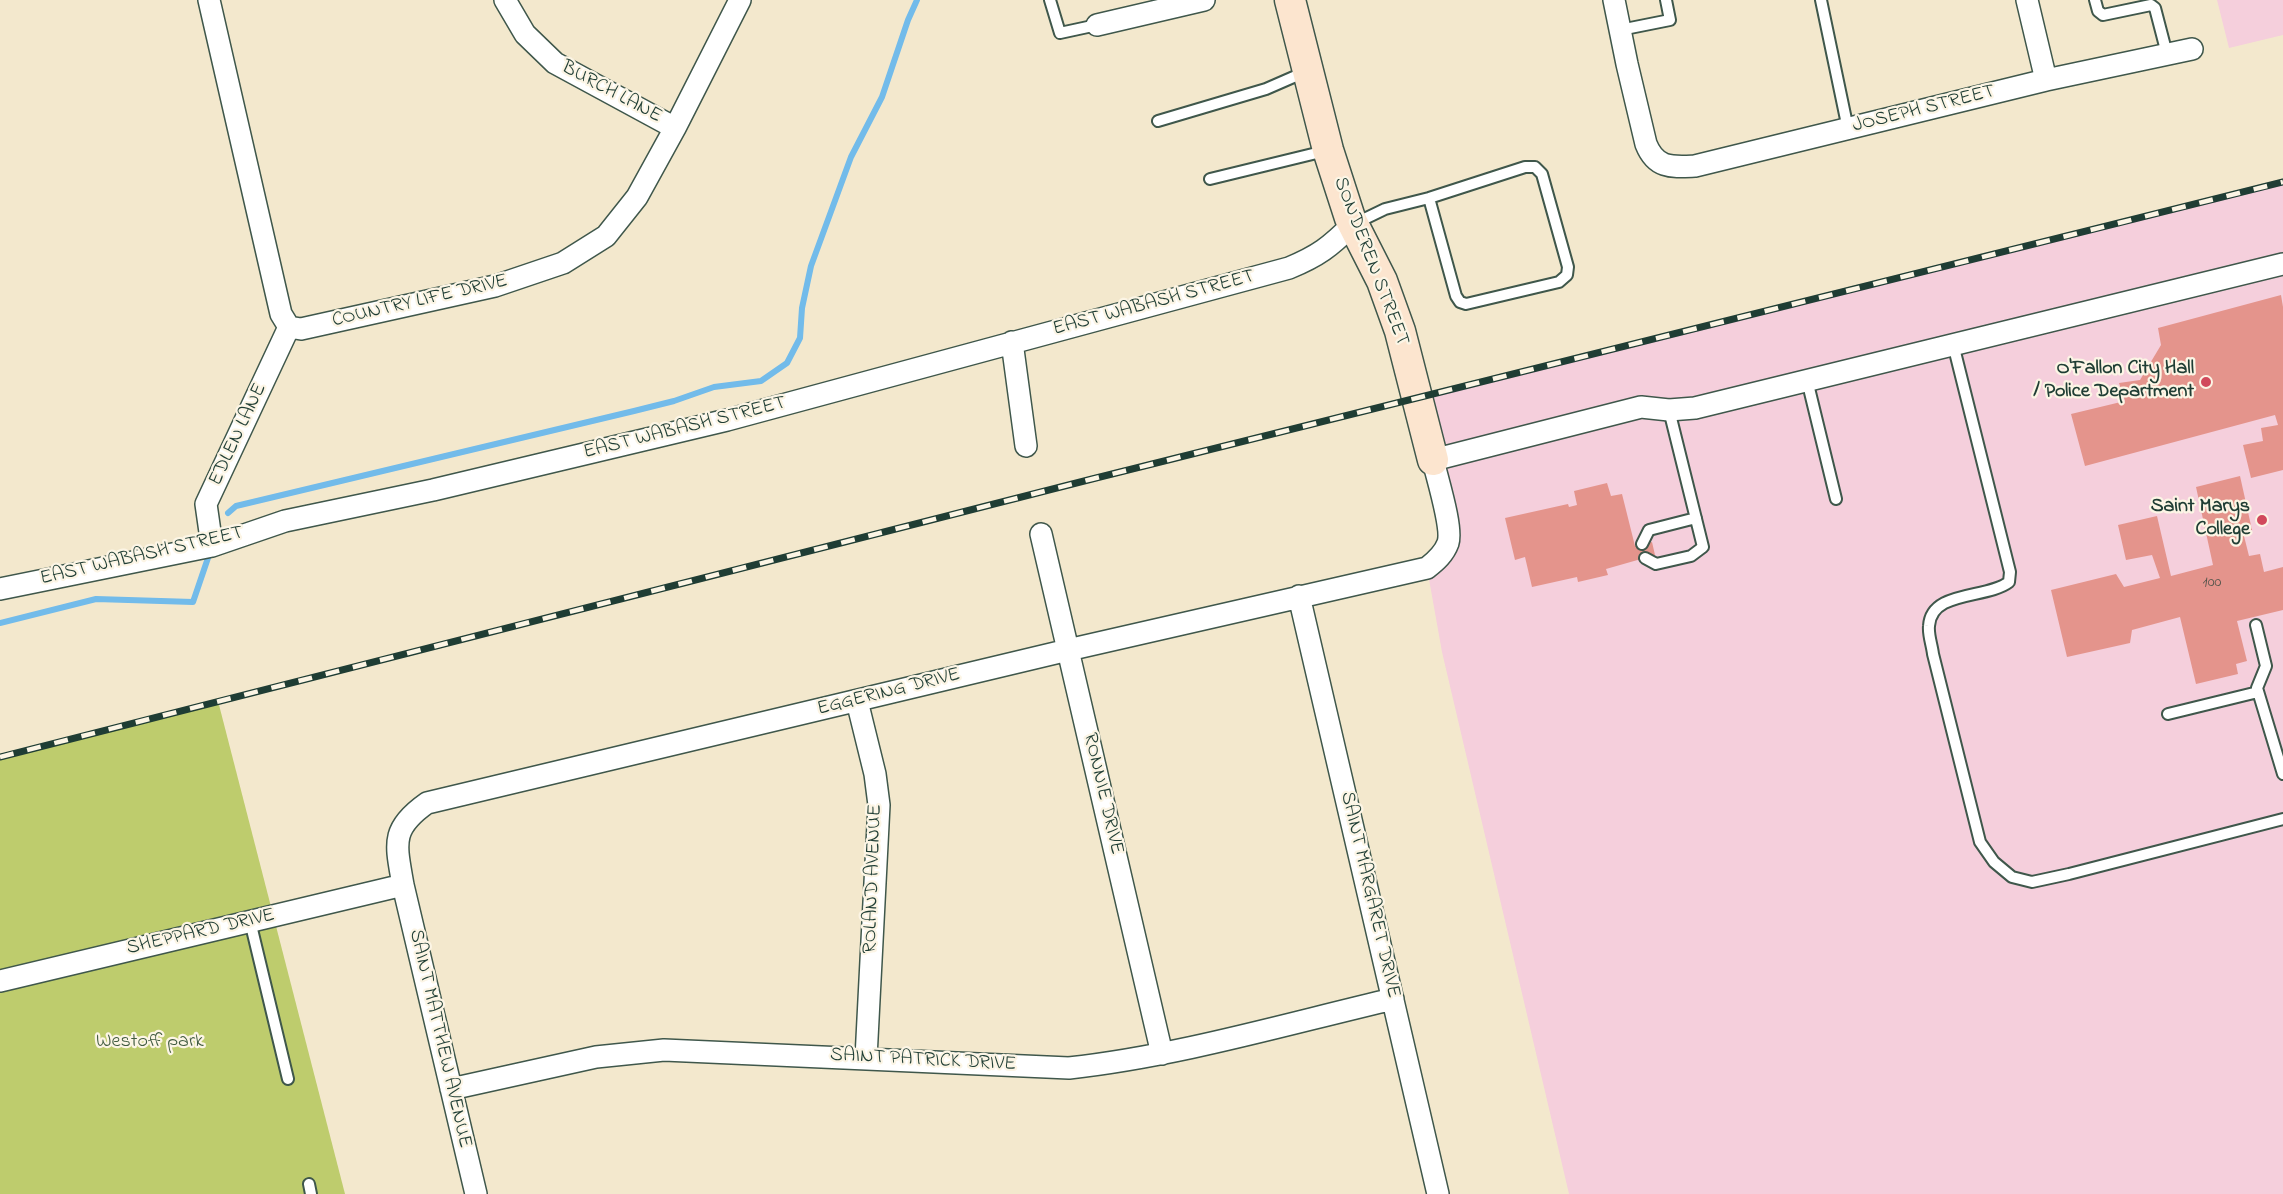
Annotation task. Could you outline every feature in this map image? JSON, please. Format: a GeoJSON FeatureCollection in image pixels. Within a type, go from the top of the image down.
{"type":"FeatureCollection","features":[{"type":"Feature","properties":{"kind":"street"},"geometry":{"type":"LineString","coordinates":[[209,0],[281,314],[289,327]]}},
{"type":"Feature","properties":{"kind":"street","name":"BURCH LANE"},"geometry":{"type":"LineString","coordinates":[[505,0],[525,34],[555,63],[675,128]]}},
{"type":"Feature","properties":{"kind":"street","name":"COUNTRY LIFE DRIVE"},"geometry":{"type":"LineString","coordinates":[[289,327],[301,330],[495,286],[563,263],[606,236],[637,197],[740,0]]}},
{"type":"Feature","properties":{"kind":"street"},"geometry":{"type":"LineString","coordinates":[[1097,25],[1204,0]]}},
{"type":"Feature","properties":{"kind":"street","name":"SONDEREN STREET"},"geometry":{"type":"LineString","coordinates":[[1290,0],[1328,150],[1353,224],[1383,281],[1400,331],[1449,528],[1449,542],[1440,558]]}},
{"type":"Feature","properties":{"kind":"street"},"geometry":{"type":"LineString","coordinates":[[1614,0],[1620,30]]}},
{"type":"Feature","properties":{"kind":"street"},"geometry":{"type":"LineString","coordinates":[[2027,0],[2046,80]]}},
{"type":"Feature","properties":{"kind":"street","name":"JOSEPH STREET"},"geometry":{"type":"LineString","coordinates":[[1620,30],[1646,144],[1657,161],[1671,167],[1695,166],[2046,80],[2192,49]]}},
{"type":"Feature","properties":{"kind":"street","name":"EAST WABASH STREET"},"geometry":{"type":"LineString","coordinates":[[0,589],[212,546],[285,521],[433,490],[727,420],[1289,268],[1317,256],[1335,243],[1353,224]]}},
{"type":"Feature","properties":{"kind":"street"},"geometry":{"type":"LineString","coordinates":[[1433,460],[1641,407],[1669,410],[1695,408],[2283,264]]}},
{"type":"Feature","properties":{"kind":"street","name":"EDLEN LANE"},"geometry":{"type":"LineString","coordinates":[[212,546],[206,504],[289,327]]}},
{"type":"Feature","properties":{"kind":"street"},"geometry":{"type":"LineString","coordinates":[[1012,342],[1026,446]]}},
{"type":"Feature","properties":{"kind":"street","name":"RONNIE DRIVE"},"geometry":{"type":"LineString","coordinates":[[1041,534],[1162,1054]]}},
{"type":"Feature","properties":{"kind":"street","name":"EGGERING DRIVE"},"geometry":{"type":"LineString","coordinates":[[403,885],[397,849],[400,833],[408,816],[427,803],[1068,650],[1427,568],[1440,558]]}},
{"type":"Feature","properties":{"kind":"street","name":"SAINT MARGARET DRIVE"},"geometry":{"type":"LineString","coordinates":[[1299,596],[1438,1194]]}},
{"type":"Feature","properties":{"kind":"street","name":"ROLAND AVENUE"},"geometry":{"type":"LineString","coordinates":[[858,701],[875,774],[879,805],[866,1058]]}},
{"type":"Feature","properties":{"kind":"street","name":"SHEPPARD DRIVE"},"geometry":{"type":"LineString","coordinates":[[0,981],[403,885]]}},
{"type":"Feature","properties":{"kind":"street","name":"SAINT MATTHEW AVENUE"},"geometry":{"type":"LineString","coordinates":[[403,885],[476,1194]]}},
{"type":"Feature","properties":{"kind":"street","name":"SAINT PATRICK DRIVE"},"geometry":{"type":"LineString","coordinates":[[451,1089],[596,1057],[664,1050],[1069,1068],[1116,1063],[1162,1054],[1393,999]]}},
{"type":"Feature","properties":{"kind":"lane"},"geometry":{"type":"LineString","coordinates":[[1050,0],[1060,33],[1097,25]]}},
{"type":"Feature","properties":{"kind":"lane"},"geometry":{"type":"LineString","coordinates":[[1620,30],[1670,20],[1666,0]]}},
{"type":"Feature","properties":{"kind":"lane"},"geometry":{"type":"LineString","coordinates":[[1821,0],[1848,129]]}},
{"type":"Feature","properties":{"kind":"lane"},"geometry":{"type":"LineString","coordinates":[[2095,0],[2098,11],[2103,15],[2151,5],[2155,8],[2167,54]]}},
{"type":"Feature","properties":{"kind":"lane"},"geometry":{"type":"LineString","coordinates":[[1158,121],[1258,92],[1308,70]]}},
{"type":"Feature","properties":{"kind":"lane"},"geometry":{"type":"LineString","coordinates":[[1210,179],[1328,150]]}},
{"type":"Feature","properties":{"kind":"lane"},"geometry":{"type":"LineString","coordinates":[[1353,224],[1385,209],[1429,198],[1525,167],[1535,167],[1542,174],[1568,267],[1567,275],[1559,282],[1466,304],[1460,302],[1456,296],[1429,198]]}},
{"type":"Feature","properties":{"kind":"lane"},"geometry":{"type":"LineString","coordinates":[[1953,344],[2010,572],[2009,582],[2000,589],[1950,599],[1936,610],[1929,625],[1933,654],[1980,842],[1994,862],[2012,877],[2032,882],[2080,872],[2283,819]]}},
{"type":"Feature","properties":{"kind":"lane"},"geometry":{"type":"LineString","coordinates":[[1807,380],[1836,499]]}},
{"type":"Feature","properties":{"kind":"lane"},"geometry":{"type":"LineString","coordinates":[[1645,558],[1656,564],[1690,556],[1703,547],[1669,410]]}},
{"type":"Feature","properties":{"kind":"lane"},"geometry":{"type":"LineString","coordinates":[[1642,544],[1649,530],[1696,518]]}},
{"type":"Feature","properties":{"kind":"lane"},"geometry":{"type":"LineString","coordinates":[[2256,625],[2266,666],[2257,688],[2283,774]]}},
{"type":"Feature","properties":{"kind":"lane"},"geometry":{"type":"LineString","coordinates":[[2168,714],[2258,692]]}},
{"type":"Feature","properties":{"kind":"lane"},"geometry":{"type":"LineString","coordinates":[[250,921],[288,1079]]}},
{"type":"Feature","properties":{"kind":"shaded area"},"geometry":{"type":"Polygon","coordinates":[[[2217,0],[2283,0],[2283,35],[2229,48],[2217,0]]]}},
{"type":"Feature","properties":{"kind":"shaded area"},"geometry":{"type":"Polygon","coordinates":[[[2283,182],[2283,1194],[1569,1194],[1442,652],[1427,568],[1449,542],[1418,398],[2283,182]]]}},
{"type":"Feature","properties":{"kind":"green space","name":"Westoff park"},"geometry":{"type":"Polygon","coordinates":[[[218,701],[345,1194],[0,1194],[0,754],[218,701]]]}},
{"type":"Feature","properties":{"kind":"building","name":"O'Fallon City Hall / Police Department"},"geometry":{"type":"Polygon","coordinates":[[[2281,295],[2283,307],[2283,470],[2251,478],[2243,445],[2263,441],[2261,428],[2278,425],[2275,415],[2085,466],[2071,414],[2125,401],[2119,383],[2140,380],[2161,345],[2158,328],[2281,295]]]}},
{"type":"Feature","properties":{"kind":"building"},"geometry":{"type":"Polygon","coordinates":[[[2240,476],[2252,530],[2243,532],[2249,556],[2260,554],[2264,572],[2283,567],[2283,610],[2237,621],[2247,661],[2236,664],[2238,674],[2196,684],[2180,617],[2132,630],[2130,643],[2067,657],[2051,590],[2116,574],[2124,587],[2160,578],[2152,555],[2126,560],[2118,525],[2157,516],[2171,576],[2213,565],[2196,487],[2240,476]]]}},
{"type":"Feature","properties":{"kind":"building"},"geometry":{"type":"Polygon","coordinates":[[[1607,483],[1611,496],[1622,494],[1635,546],[1652,542],[1655,555],[1606,569],[1608,575],[1578,582],[1577,577],[1532,587],[1525,557],[1515,560],[1505,518],[1568,504],[1569,507],[1577,505],[1574,491],[1607,483]]]}},
{"type":"Feature","properties":{"kind":"waterway"},"geometry":{"type":"LineString","coordinates":[[228,513],[236,506],[634,411],[674,401],[714,387],[761,381],[787,363],[800,338],[802,308],[811,266],[851,157],[882,97],[917,0]]}},
{"type":"Feature","properties":{"kind":"waterway"},"geometry":{"type":"LineString","coordinates":[[0,623],[96,599],[193,602],[210,552]]}},
{"type":"Feature","properties":{"kind":"railway"},"geometry":{"type":"LineString","coordinates":[[0,757],[1092,479],[2283,182]]}},
{"type":"Feature","properties":{"kind":"place","name":"O'Fallon City Hall / Police Department"},"geometry":{"type":"Point","coordinates":[2206,382]}},
{"type":"Feature","properties":{"kind":"place","name":"Saint Marys College"},"geometry":{"type":"Point","coordinates":[2262,520]}}]}
